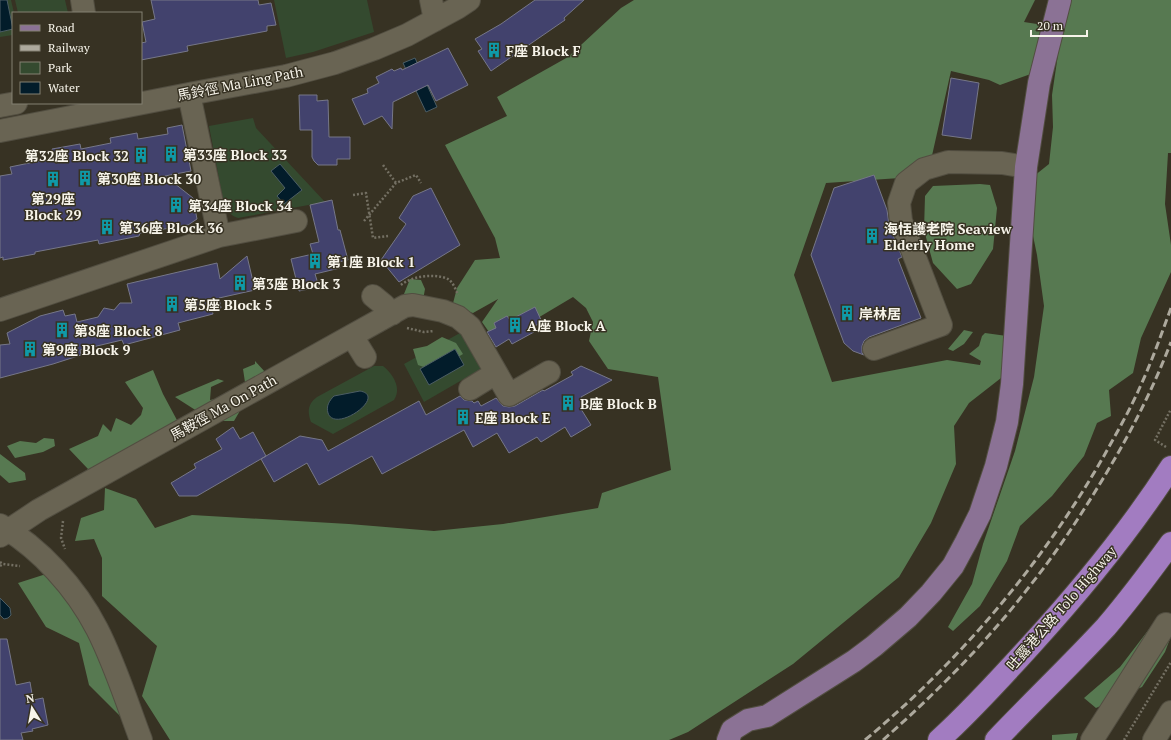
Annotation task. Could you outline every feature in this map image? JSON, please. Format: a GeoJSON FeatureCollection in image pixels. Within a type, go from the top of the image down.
{"type":"FeatureCollection","features":[{"type":"Feature","properties":{"kind":"highway","name":"吐露港公路 Tolo Highway"},"geometry":{"type":"LineString","coordinates":[[939,740],[1017,660],[1082,587],[1136,518],[1171,467]]}},
{"type":"Feature","properties":{"kind":"highway"},"geometry":{"type":"LineString","coordinates":[[996,740],[1106,626],[1139,587],[1171,543]]}},
{"type":"Feature","properties":{"kind":"main road"},"geometry":{"type":"LineString","coordinates":[[728,740],[732,730],[748,720],[767,716],[854,661],[908,617],[931,593],[953,566],[980,514],[996,466],[1007,422],[1012,384],[1026,167],[1039,83],[1060,0]]}},
{"type":"Feature","properties":{"kind":"main road"},"geometry":{"type":"LineString","coordinates":[[741,740],[758,730],[767,716]]}},
{"type":"Feature","properties":{"kind":"street"},"geometry":{"type":"LineString","coordinates":[[82,0],[84,12]]}},
{"type":"Feature","properties":{"kind":"street","name":"馬鈴徑 Ma Ling Path"},"geometry":{"type":"LineString","coordinates":[[142,103],[286,76],[335,63],[407,35],[433,10],[464,10]]}},
{"type":"Feature","properties":{"kind":"street"},"geometry":{"type":"LineString","coordinates":[[189,94],[219,236]]}},
{"type":"Feature","properties":{"kind":"street"},"geometry":{"type":"LineString","coordinates":[[0,106],[12,104]]}},
{"type":"Feature","properties":{"kind":"street","name":"馬鈴徑 Ma Ling Path"},"geometry":{"type":"LineString","coordinates":[[0,131],[138,104]]}},
{"type":"Feature","properties":{"kind":"street"},"geometry":{"type":"LineString","coordinates":[[874,349],[941,325],[901,222],[899,203],[906,183],[924,169],[948,162],[1002,164],[1026,167]]}},
{"type":"Feature","properties":{"kind":"street"},"geometry":{"type":"LineString","coordinates":[[0,310],[219,236],[296,221]]}},
{"type":"Feature","properties":{"kind":"street"},"geometry":{"type":"LineString","coordinates":[[373,296],[392,314]]}},
{"type":"Feature","properties":{"kind":"street","name":"馬鞍徑 Ma On Path"},"geometry":{"type":"LineString","coordinates":[[3,530],[405,306],[413,305],[443,310],[458,317],[470,327],[510,395],[550,372]]}},
{"type":"Feature","properties":{"kind":"street"},"geometry":{"type":"LineString","coordinates":[[352,336],[365,357]]}},
{"type":"Feature","properties":{"kind":"street"},"geometry":{"type":"LineString","coordinates":[[470,389],[496,373]]}},
{"type":"Feature","properties":{"kind":"street"},"geometry":{"type":"LineString","coordinates":[[3,530],[24,540],[38,553],[61,576],[89,615],[105,645],[141,740]]}},
{"type":"Feature","properties":{"kind":"street"},"geometry":{"type":"LineString","coordinates":[[1092,740],[1166,624]]}},
{"type":"Feature","properties":{"kind":"street"},"geometry":{"type":"LineString","coordinates":[[1154,740],[1171,712]]}},
{"type":"Feature","properties":{"kind":"path"},"geometry":{"type":"LineString","coordinates":[[383,165],[396,184]]}},
{"type":"Feature","properties":{"kind":"path"},"geometry":{"type":"LineString","coordinates":[[364,222],[396,184],[416,176],[420,183]]}},
{"type":"Feature","properties":{"kind":"path"},"geometry":{"type":"LineString","coordinates":[[353,195],[366,193],[374,238],[388,236]]}},
{"type":"Feature","properties":{"kind":"path"},"geometry":{"type":"LineString","coordinates":[[1171,410],[1155,440],[1171,450]]}},
{"type":"Feature","properties":{"kind":"path"},"geometry":{"type":"LineString","coordinates":[[0,562],[4,564],[15,564],[25,568]]}},
{"type":"Feature","properties":{"kind":"path"},"geometry":{"type":"LineString","coordinates":[[0,566],[4,564]]}},
{"type":"Feature","properties":{"kind":"path"},"geometry":{"type":"LineString","coordinates":[[1124,740],[1171,662]]}},
{"type":"Feature","properties":{"kind":"green space"},"geometry":{"type":"Polygon","coordinates":[[[0,0],[11,0],[14,12],[12,12],[12,35],[0,37],[0,0]]]}},
{"type":"Feature","properties":{"kind":"green space"},"geometry":{"type":"Polygon","coordinates":[[[15,0],[65,0],[68,12],[18,12],[15,0]]]}},
{"type":"Feature","properties":{"kind":"green space"},"geometry":{"type":"Polygon","coordinates":[[[274,0],[367,0],[374,32],[313,52],[286,58],[274,0]]]}},
{"type":"Feature","properties":{"kind":"green space"},"geometry":{"type":"Polygon","coordinates":[[[634,0],[1035,0],[1024,22],[1050,26],[1042,70],[1000,85],[989,80],[951,71],[931,160],[900,178],[826,183],[794,275],[832,382],[947,360],[980,365],[981,361],[969,354],[979,346],[982,336],[985,333],[1007,336],[1001,378],[969,403],[954,426],[956,464],[931,523],[899,577],[793,664],[688,732],[669,740],[170,740],[142,696],[157,646],[102,596],[102,558],[94,539],[75,541],[81,518],[104,510],[105,488],[136,499],[155,528],[192,515],[349,524],[434,531],[503,524],[598,508],[602,493],[671,470],[658,377],[608,369],[589,341],[593,322],[586,308],[573,297],[531,322],[489,332],[482,322],[498,299],[473,313],[452,307],[457,288],[475,260],[500,258],[495,238],[445,145],[507,116],[497,97],[568,57],[621,8],[634,0]]]}},
{"type":"Feature","properties":{"kind":"green space"},"geometry":{"type":"Polygon","coordinates":[[[1066,0],[1171,0],[1171,153],[1168,153],[1165,204],[1171,245],[1171,272],[1141,338],[1133,373],[1109,390],[1111,416],[1097,423],[1084,456],[1052,496],[1020,526],[1007,561],[980,606],[953,631],[948,627],[972,584],[983,544],[1015,451],[1034,377],[1044,306],[1037,255],[1031,226],[1029,180],[1049,164],[1053,127],[1052,95],[1066,0]]]}},
{"type":"Feature","properties":{"kind":"green space"},"geometry":{"type":"Polygon","coordinates":[[[253,118],[256,128],[325,202],[238,218],[233,216],[226,209],[209,126],[253,118]]]}},
{"type":"Feature","properties":{"kind":"green space"},"geometry":{"type":"Polygon","coordinates":[[[990,185],[997,208],[993,249],[971,284],[957,289],[933,263],[924,230],[925,196],[933,186],[990,185]]]}},
{"type":"Feature","properties":{"kind":"green space"},"geometry":{"type":"Polygon","coordinates":[[[410,279],[421,280],[425,289],[423,300],[397,304],[404,294],[410,279]]]}},
{"type":"Feature","properties":{"kind":"green space"},"geometry":{"type":"Polygon","coordinates":[[[964,330],[973,332],[964,344],[953,351],[948,349],[964,330]]]}},
{"type":"Feature","properties":{"kind":"green space"},"geometry":{"type":"Polygon","coordinates":[[[460,333],[481,369],[424,402],[404,364],[460,333]]]}},
{"type":"Feature","properties":{"kind":"green space"},"geometry":{"type":"Polygon","coordinates":[[[442,337],[456,343],[463,354],[435,371],[418,365],[413,349],[427,346],[442,337]]]}},
{"type":"Feature","properties":{"kind":"green space"},"geometry":{"type":"Polygon","coordinates":[[[255,361],[266,373],[246,389],[243,369],[255,364],[255,361]]]}},
{"type":"Feature","properties":{"kind":"green space"},"geometry":{"type":"Polygon","coordinates":[[[374,366],[383,366],[393,377],[397,386],[394,400],[333,434],[311,422],[309,408],[317,397],[374,366]]]}},
{"type":"Feature","properties":{"kind":"green space"},"geometry":{"type":"Polygon","coordinates":[[[153,370],[163,394],[178,422],[72,483],[88,469],[69,449],[98,436],[103,424],[111,432],[116,418],[131,425],[141,415],[143,408],[125,382],[153,370]]]}},
{"type":"Feature","properties":{"kind":"green space"},"geometry":{"type":"Polygon","coordinates":[[[218,379],[224,381],[211,387],[210,400],[231,396],[244,404],[234,421],[208,421],[200,413],[175,397],[218,379]]]}},
{"type":"Feature","properties":{"kind":"green space"},"geometry":{"type":"Polygon","coordinates":[[[44,438],[54,439],[55,446],[43,452],[15,458],[7,446],[20,441],[36,443],[44,438]]]}},
{"type":"Feature","properties":{"kind":"green space"},"geometry":{"type":"Polygon","coordinates":[[[0,454],[25,473],[26,480],[9,483],[0,475],[0,454]]]}},
{"type":"Feature","properties":{"kind":"green space"},"geometry":{"type":"Polygon","coordinates":[[[43,575],[55,577],[94,629],[123,719],[89,685],[79,643],[46,627],[18,583],[43,575]]]}},
{"type":"Feature","properties":{"kind":"green space"},"geometry":{"type":"Polygon","coordinates":[[[1153,624],[1171,636],[1165,652],[1142,687],[1096,708],[1084,698],[1120,667],[1153,624]]]}},
{"type":"Feature","properties":{"kind":"green space"},"geometry":{"type":"Polygon","coordinates":[[[1078,733],[1076,740],[1052,740],[1052,735],[1078,733]]]}},
{"type":"Feature","properties":{"kind":"water"},"geometry":{"type":"Polygon","coordinates":[[[0,0],[7,0],[12,29],[0,32],[0,0]]]}},
{"type":"Feature","properties":{"kind":"water"},"geometry":{"type":"Polygon","coordinates":[[[415,58],[437,107],[426,112],[403,63],[415,58]]]}},
{"type":"Feature","properties":{"kind":"water"},"geometry":{"type":"Polygon","coordinates":[[[280,164],[302,190],[284,204],[277,196],[285,188],[271,171],[280,164]]]}},
{"type":"Feature","properties":{"kind":"water"},"geometry":{"type":"Polygon","coordinates":[[[455,349],[464,365],[429,385],[420,369],[455,349]]]}},
{"type":"Feature","properties":{"kind":"water"},"geometry":{"type":"Polygon","coordinates":[[[360,391],[367,394],[368,400],[357,412],[349,417],[340,419],[333,418],[328,413],[328,404],[334,396],[360,391]]]}},
{"type":"Feature","properties":{"kind":"water"},"geometry":{"type":"Polygon","coordinates":[[[0,598],[10,608],[11,615],[8,618],[4,619],[0,615],[0,598]]]}},
{"type":"Feature","properties":{"kind":"building"},"geometry":{"type":"Polygon","coordinates":[[[151,0],[258,0],[259,5],[271,3],[276,25],[267,26],[267,31],[187,46],[188,51],[142,60],[142,43],[146,42],[142,22],[155,19],[151,0]]]}},
{"type":"Feature","properties":{"kind":"building"},"geometry":{"type":"Polygon","coordinates":[[[535,0],[584,0],[564,18],[565,20],[491,71],[478,51],[482,49],[475,39],[501,24],[535,0]]]}},
{"type":"Feature","properties":{"kind":"building"},"geometry":{"type":"Polygon","coordinates":[[[448,48],[468,85],[436,101],[428,85],[393,102],[392,129],[382,116],[364,125],[352,99],[368,93],[367,89],[379,83],[376,77],[392,69],[394,71],[401,68],[402,70],[448,48]]]}},
{"type":"Feature","properties":{"kind":"building"},"geometry":{"type":"Polygon","coordinates":[[[951,78],[979,83],[971,139],[942,135],[951,78]]]}},
{"type":"Feature","properties":{"kind":"building"},"geometry":{"type":"Polygon","coordinates":[[[299,95],[317,95],[317,101],[328,100],[329,137],[350,137],[350,159],[337,159],[337,165],[318,165],[314,161],[312,157],[312,130],[300,130],[299,95]]]}},
{"type":"Feature","properties":{"kind":"building"},"geometry":{"type":"Polygon","coordinates":[[[182,125],[191,171],[165,176],[193,198],[197,219],[188,225],[140,233],[139,236],[99,244],[98,240],[35,252],[35,254],[3,260],[3,257],[0,258],[0,176],[12,174],[10,167],[54,158],[52,149],[80,144],[81,149],[111,143],[110,138],[137,133],[138,139],[168,134],[167,128],[182,125]]]}},
{"type":"Feature","properties":{"kind":"building"},"geometry":{"type":"Polygon","coordinates":[[[874,175],[887,210],[889,225],[902,257],[898,259],[921,318],[869,337],[864,341],[862,346],[862,353],[864,355],[853,351],[844,343],[811,255],[834,188],[874,175]]]}},
{"type":"Feature","properties":{"kind":"building"},"geometry":{"type":"Polygon","coordinates":[[[431,188],[460,245],[399,282],[381,260],[406,224],[399,218],[413,196],[431,188]]]}},
{"type":"Feature","properties":{"kind":"building","name":"第1座 Block 1"},"geometry":{"type":"Polygon","coordinates":[[[332,200],[338,230],[340,230],[348,260],[339,262],[340,268],[315,274],[319,287],[299,291],[291,259],[313,254],[310,244],[319,242],[310,205],[332,200]]]}},
{"type":"Feature","properties":{"kind":"building"},"geometry":{"type":"Polygon","coordinates":[[[247,256],[255,290],[219,298],[221,308],[212,310],[213,314],[178,323],[180,330],[124,345],[122,340],[80,350],[81,355],[0,378],[0,345],[10,344],[7,333],[40,316],[63,310],[65,316],[75,314],[77,322],[98,317],[104,308],[114,310],[120,303],[132,303],[127,284],[217,263],[220,279],[247,256]]]}},
{"type":"Feature","properties":{"kind":"building","name":"A座 Block A"},"geometry":{"type":"Polygon","coordinates":[[[535,307],[542,322],[531,328],[534,332],[512,344],[509,339],[496,347],[487,332],[496,328],[494,323],[507,316],[510,320],[535,307]]]}},
{"type":"Feature","properties":{"kind":"building"},"geometry":{"type":"Polygon","coordinates":[[[581,366],[612,380],[581,397],[586,406],[581,409],[591,425],[571,437],[565,427],[541,442],[537,437],[509,453],[497,433],[473,447],[464,430],[382,474],[372,456],[319,485],[307,463],[274,482],[261,459],[300,436],[322,440],[328,451],[419,401],[426,415],[460,396],[464,400],[472,401],[474,403],[478,401],[481,406],[496,398],[503,406],[515,406],[573,375],[571,372],[581,366]]]}},
{"type":"Feature","properties":{"kind":"building"},"geometry":{"type":"Polygon","coordinates":[[[233,427],[240,439],[253,432],[266,456],[197,496],[179,496],[171,483],[196,468],[194,464],[222,449],[216,439],[233,427]]]}},
{"type":"Feature","properties":{"kind":"building"},"geometry":{"type":"Polygon","coordinates":[[[0,639],[7,639],[16,685],[30,682],[33,700],[43,698],[48,725],[32,729],[33,731],[21,733],[23,740],[0,740],[0,639]]]}},
{"type":"Feature","properties":{"kind":"railway"},"geometry":{"type":"LineString","coordinates":[[865,740],[934,677],[967,643],[998,608],[1055,533],[1081,494],[1128,413],[1156,348],[1171,308]]}},
{"type":"Feature","properties":{"kind":"railway"},"geometry":{"type":"LineString","coordinates":[[883,740],[941,686],[978,648],[1013,608],[1039,574],[1087,505],[1123,444],[1149,394],[1171,342]]}},
{"type":"Feature","properties":{"kind":"place","name":"F座 Block F"},"geometry":{"type":"Point","coordinates":[494,50]}},
{"type":"Feature","properties":{"kind":"place","name":"第33座 Block 33"},"geometry":{"type":"Point","coordinates":[171,154]}},
{"type":"Feature","properties":{"kind":"place","name":"第32座 Block 32"},"geometry":{"type":"Point","coordinates":[141,155]}},
{"type":"Feature","properties":{"kind":"place","name":"第30座 Block 30"},"geometry":{"type":"Point","coordinates":[85,178]}},
{"type":"Feature","properties":{"kind":"place","name":"第29座 Block 29"},"geometry":{"type":"Point","coordinates":[53,179]}},
{"type":"Feature","properties":{"kind":"place","name":"第34座 Block 34"},"geometry":{"type":"Point","coordinates":[176,205]}},
{"type":"Feature","properties":{"kind":"place","name":"第36座 Block 36"},"geometry":{"type":"Point","coordinates":[107,227]}},
{"type":"Feature","properties":{"kind":"place","name":"海恬護老院 Seaview Elderly Home"},"geometry":{"type":"Point","coordinates":[872,236]}},
{"type":"Feature","properties":{"kind":"place","name":"第1座 Block 1"},"geometry":{"type":"Point","coordinates":[315,261]}},
{"type":"Feature","properties":{"kind":"place","name":"第3座 Block 3"},"geometry":{"type":"Point","coordinates":[240,283]}},
{"type":"Feature","properties":{"kind":"place","name":"第5座 Block 5"},"geometry":{"type":"Point","coordinates":[172,304]}},
{"type":"Feature","properties":{"kind":"place","name":"岸林居"},"geometry":{"type":"Point","coordinates":[847,313]}},
{"type":"Feature","properties":{"kind":"place","name":"A座 Block A"},"geometry":{"type":"Point","coordinates":[515,325]}},
{"type":"Feature","properties":{"kind":"place","name":"第8座 Block 8"},"geometry":{"type":"Point","coordinates":[62,330]}},
{"type":"Feature","properties":{"kind":"place","name":"第9座 Block 9"},"geometry":{"type":"Point","coordinates":[30,349]}},
{"type":"Feature","properties":{"kind":"place","name":"B座 Block B"},"geometry":{"type":"Point","coordinates":[568,403]}},
{"type":"Feature","properties":{"kind":"place","name":"E座 Block E"},"geometry":{"type":"Point","coordinates":[463,417]}}]}
